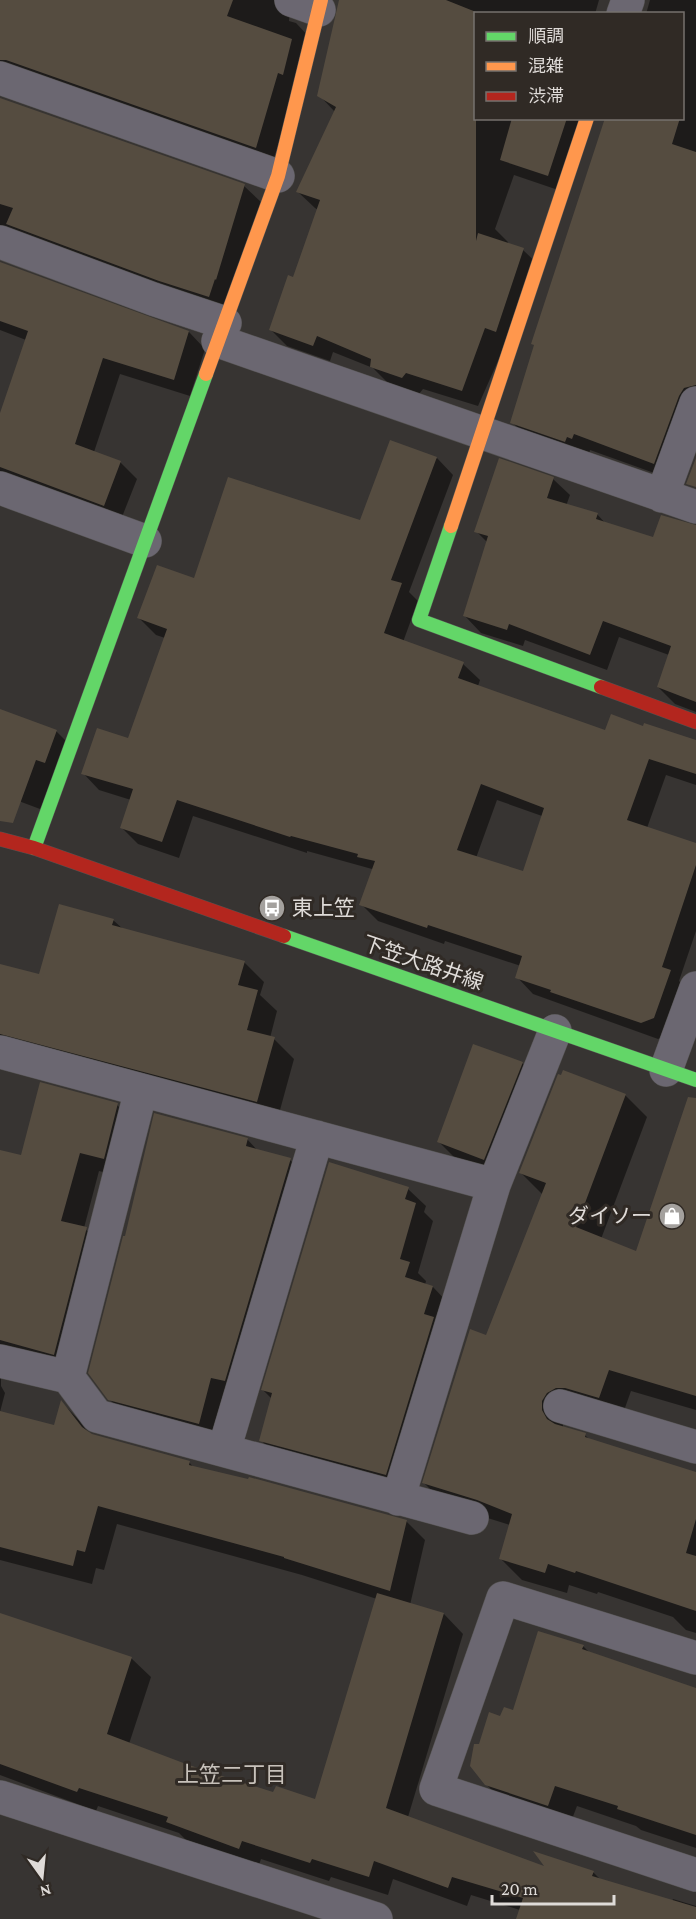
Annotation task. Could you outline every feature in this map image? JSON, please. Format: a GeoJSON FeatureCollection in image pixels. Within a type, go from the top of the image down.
{"type":"FeatureCollection","features":[{"type":"Feature","properties":{"kind":"street"},"geometry":{"type":"LineString","coordinates":[[34,848],[278,176],[310,3]]}},
{"type":"Feature","properties":{"kind":"street"},"geometry":{"type":"LineString","coordinates":[[0,78],[278,176]]}},
{"type":"Feature","properties":{"kind":"street"},"geometry":{"type":"LineString","coordinates":[[586,120],[420,620],[696,722]]}},
{"type":"Feature","properties":{"kind":"street"},"geometry":{"type":"LineString","coordinates":[[0,242],[153,299],[221,332],[481,433],[696,507]]}},
{"type":"Feature","properties":{"kind":"street"},"geometry":{"type":"LineString","coordinates":[[662,496],[696,403]]}},
{"type":"Feature","properties":{"kind":"street"},"geometry":{"type":"LineString","coordinates":[[0,488],[145,540]]}},
{"type":"Feature","properties":{"kind":"street","name":"下笠大路井線"},"geometry":{"type":"LineString","coordinates":[[0,839],[34,848],[681,1075]]}},
{"type":"Feature","properties":{"kind":"street"},"geometry":{"type":"LineString","coordinates":[[681,1075],[696,988]]}},
{"type":"Feature","properties":{"kind":"street"},"geometry":{"type":"LineString","coordinates":[[398,1499],[494,1185],[555,1031]]}},
{"type":"Feature","properties":{"kind":"street"},"geometry":{"type":"LineString","coordinates":[[0,1052],[494,1185]]}},
{"type":"Feature","properties":{"kind":"street"},"geometry":{"type":"LineString","coordinates":[[68,1377],[141,1090]]}},
{"type":"Feature","properties":{"kind":"street"},"geometry":{"type":"LineString","coordinates":[[224,1450],[317,1137]]}},
{"type":"Feature","properties":{"kind":"street"},"geometry":{"type":"LineString","coordinates":[[0,1361],[68,1377],[96,1416],[472,1518]]}},
{"type":"Feature","properties":{"kind":"street"},"geometry":{"type":"LineString","coordinates":[[560,1406],[696,1447]]}},
{"type":"Feature","properties":{"kind":"street"},"geometry":{"type":"LineString","coordinates":[[696,1658],[503,1598],[436,1789],[696,1875]]}},
{"type":"Feature","properties":{"kind":"street"},"geometry":{"type":"LineString","coordinates":[[0,1797],[376,1919]]}},
{"type":"Feature","properties":{"kind":"building"},"geometry":{"type":"Polygon","coordinates":[[[0,0],[233,0],[227,16],[292,39],[283,75],[278,73],[256,148],[6,60],[0,60],[0,0]]]}},
{"type":"Feature","properties":{"kind":"building"},"geometry":{"type":"Polygon","coordinates":[[[339,0],[446,0],[476,12],[474,12],[474,120],[476,120],[476,241],[478,233],[524,248],[496,332],[485,328],[462,391],[406,373],[402,378],[370,367],[371,359],[317,336],[313,346],[269,330],[288,275],[293,277],[320,200],[296,192],[336,107],[317,96],[339,0]]]}},
{"type":"Feature","properties":{"kind":"building"},"geometry":{"type":"Polygon","coordinates":[[[0,98],[245,184],[209,297],[159,281],[6,224],[13,208],[0,204],[0,98]]]}},
{"type":"Feature","properties":{"kind":"building"},"geometry":{"type":"Polygon","coordinates":[[[511,120],[566,120],[548,176],[500,160],[511,120]]]}},
{"type":"Feature","properties":{"kind":"building"},"geometry":{"type":"Polygon","coordinates":[[[604,120],[679,120],[672,144],[696,152],[696,385],[684,388],[679,396],[654,464],[574,434],[572,439],[567,437],[565,442],[510,423],[534,345],[531,344],[604,120]]]}},
{"type":"Feature","properties":{"kind":"building"},"geometry":{"type":"Polygon","coordinates":[[[0,262],[189,331],[174,380],[103,358],[75,444],[121,461],[104,506],[0,467],[0,413],[28,331],[0,321],[0,262]]]}},
{"type":"Feature","properties":{"kind":"building"},"geometry":{"type":"Polygon","coordinates":[[[390,440],[437,457],[391,580],[402,583],[384,633],[464,662],[458,678],[605,730],[611,714],[643,726],[644,723],[696,740],[696,774],[649,759],[627,820],[696,843],[696,865],[662,967],[671,970],[654,1018],[641,1023],[550,992],[551,990],[515,978],[522,956],[359,905],[375,861],[357,857],[358,854],[290,837],[177,800],[162,842],[120,828],[133,789],[81,774],[97,728],[128,738],[167,629],[137,618],[157,565],[194,578],[228,477],[360,520],[390,440]],[[481,784],[457,850],[523,871],[544,808],[481,784]]]}},
{"type":"Feature","properties":{"kind":"building"},"geometry":{"type":"Polygon","coordinates":[[[499,458],[554,477],[547,498],[598,513],[596,519],[653,537],[661,515],[696,525],[696,702],[657,687],[671,646],[603,621],[590,655],[509,624],[507,630],[463,616],[488,536],[474,532],[499,458]]]}},
{"type":"Feature","properties":{"kind":"building"},"geometry":{"type":"Polygon","coordinates":[[[696,458],[696,487],[686,484],[696,458]]]}},
{"type":"Feature","properties":{"kind":"building"},"geometry":{"type":"Polygon","coordinates":[[[0,709],[57,730],[45,763],[36,760],[13,823],[0,821],[0,709]]]}},
{"type":"Feature","properties":{"kind":"building"},"geometry":{"type":"Polygon","coordinates":[[[59,904],[114,919],[112,925],[245,961],[238,985],[258,990],[247,1030],[275,1037],[257,1102],[0,1034],[0,964],[39,974],[59,904]]]}},
{"type":"Feature","properties":{"kind":"building"},"geometry":{"type":"Polygon","coordinates":[[[473,1044],[523,1062],[484,1160],[437,1142],[473,1044]]]}},
{"type":"Feature","properties":{"kind":"building"},"geometry":{"type":"Polygon","coordinates":[[[563,1070],[626,1094],[576,1227],[636,1251],[688,1097],[696,1098],[696,1396],[609,1370],[599,1398],[565,1388],[556,1388],[547,1393],[542,1401],[542,1410],[547,1419],[555,1424],[586,1433],[585,1437],[696,1472],[696,1519],[686,1553],[696,1556],[696,1611],[576,1571],[575,1573],[548,1564],[545,1573],[499,1559],[512,1514],[477,1500],[422,1483],[470,1329],[486,1335],[546,1183],[519,1173],[558,1074],[561,1075],[563,1070]]]}},
{"type":"Feature","properties":{"kind":"building"},"geometry":{"type":"Polygon","coordinates":[[[40,1082],[118,1103],[104,1159],[80,1153],[61,1221],[87,1227],[54,1355],[0,1340],[0,1150],[21,1155],[40,1082]]]}},
{"type":"Feature","properties":{"kind":"building"},"geometry":{"type":"Polygon","coordinates":[[[154,1113],[248,1138],[246,1146],[291,1158],[225,1381],[211,1378],[199,1424],[108,1400],[88,1373],[123,1236],[125,1236],[154,1113]]]}},
{"type":"Feature","properties":{"kind":"building"},"geometry":{"type":"Polygon","coordinates":[[[329,1162],[409,1187],[405,1199],[416,1203],[400,1259],[410,1262],[405,1277],[433,1286],[424,1314],[434,1317],[386,1475],[259,1441],[272,1393],[261,1390],[329,1162]]]}},
{"type":"Feature","properties":{"kind":"building"},"geometry":{"type":"Polygon","coordinates":[[[61,1400],[82,1427],[92,1434],[190,1461],[189,1465],[248,1479],[249,1477],[407,1520],[390,1591],[284,1557],[98,1506],[85,1552],[77,1550],[73,1566],[0,1547],[0,1411],[54,1425],[61,1400]]]}},
{"type":"Feature","properties":{"kind":"building"},"geometry":{"type":"Polygon","coordinates":[[[377,1593],[444,1613],[386,1808],[544,1866],[533,1851],[594,1871],[592,1876],[696,1907],[696,1919],[516,1919],[523,1898],[452,1877],[448,1888],[374,1861],[369,1877],[312,1859],[310,1863],[242,1841],[239,1849],[166,1822],[168,1817],[79,1788],[77,1792],[0,1764],[0,1613],[132,1657],[107,1734],[231,1779],[273,1792],[276,1786],[315,1799],[377,1593]]]}},
{"type":"Feature","properties":{"kind":"building"},"geometry":{"type":"Polygon","coordinates":[[[538,1631],[584,1645],[582,1649],[696,1688],[696,1835],[555,1786],[548,1806],[485,1785],[470,1766],[474,1744],[479,1744],[489,1712],[500,1716],[504,1707],[513,1710],[538,1631]]]}},
{"type":"Feature","properties":{"kind":"traffic: fast"},"geometry":{"type":"LineString","coordinates":[[34,848],[206,374]]}},
{"type":"Feature","properties":{"kind":"traffic: fast"},"geometry":{"type":"LineString","coordinates":[[451,526],[419,620],[601,687]]}},
{"type":"Feature","properties":{"kind":"traffic: fast"},"geometry":{"type":"LineString","coordinates":[[284,936],[696,1080]]}},
{"type":"Feature","properties":{"kind":"traffic: slow"},"geometry":{"type":"LineString","coordinates":[[206,374],[278,176],[321,0]]}},
{"type":"Feature","properties":{"kind":"traffic: slow"},"geometry":{"type":"LineString","coordinates":[[451,526],[586,120]]}},
{"type":"Feature","properties":{"kind":"traffic: jam"},"geometry":{"type":"LineString","coordinates":[[601,687],[696,722]]}},
{"type":"Feature","properties":{"kind":"traffic: jam"},"geometry":{"type":"LineString","coordinates":[[0,839],[34,848],[284,936]]}},
{"type":"Feature","properties":{"kind":"place","name":"東上笠"},"geometry":{"type":"Point","coordinates":[272,908]}},
{"type":"Feature","properties":{"kind":"place","name":"ダイソー"},"geometry":{"type":"Point","coordinates":[672,1216]}},
{"type":"Feature","properties":{"kind":"district","name":"上笠二丁目"},"geometry":{"type":"Point","coordinates":[232,1774]}}]}
